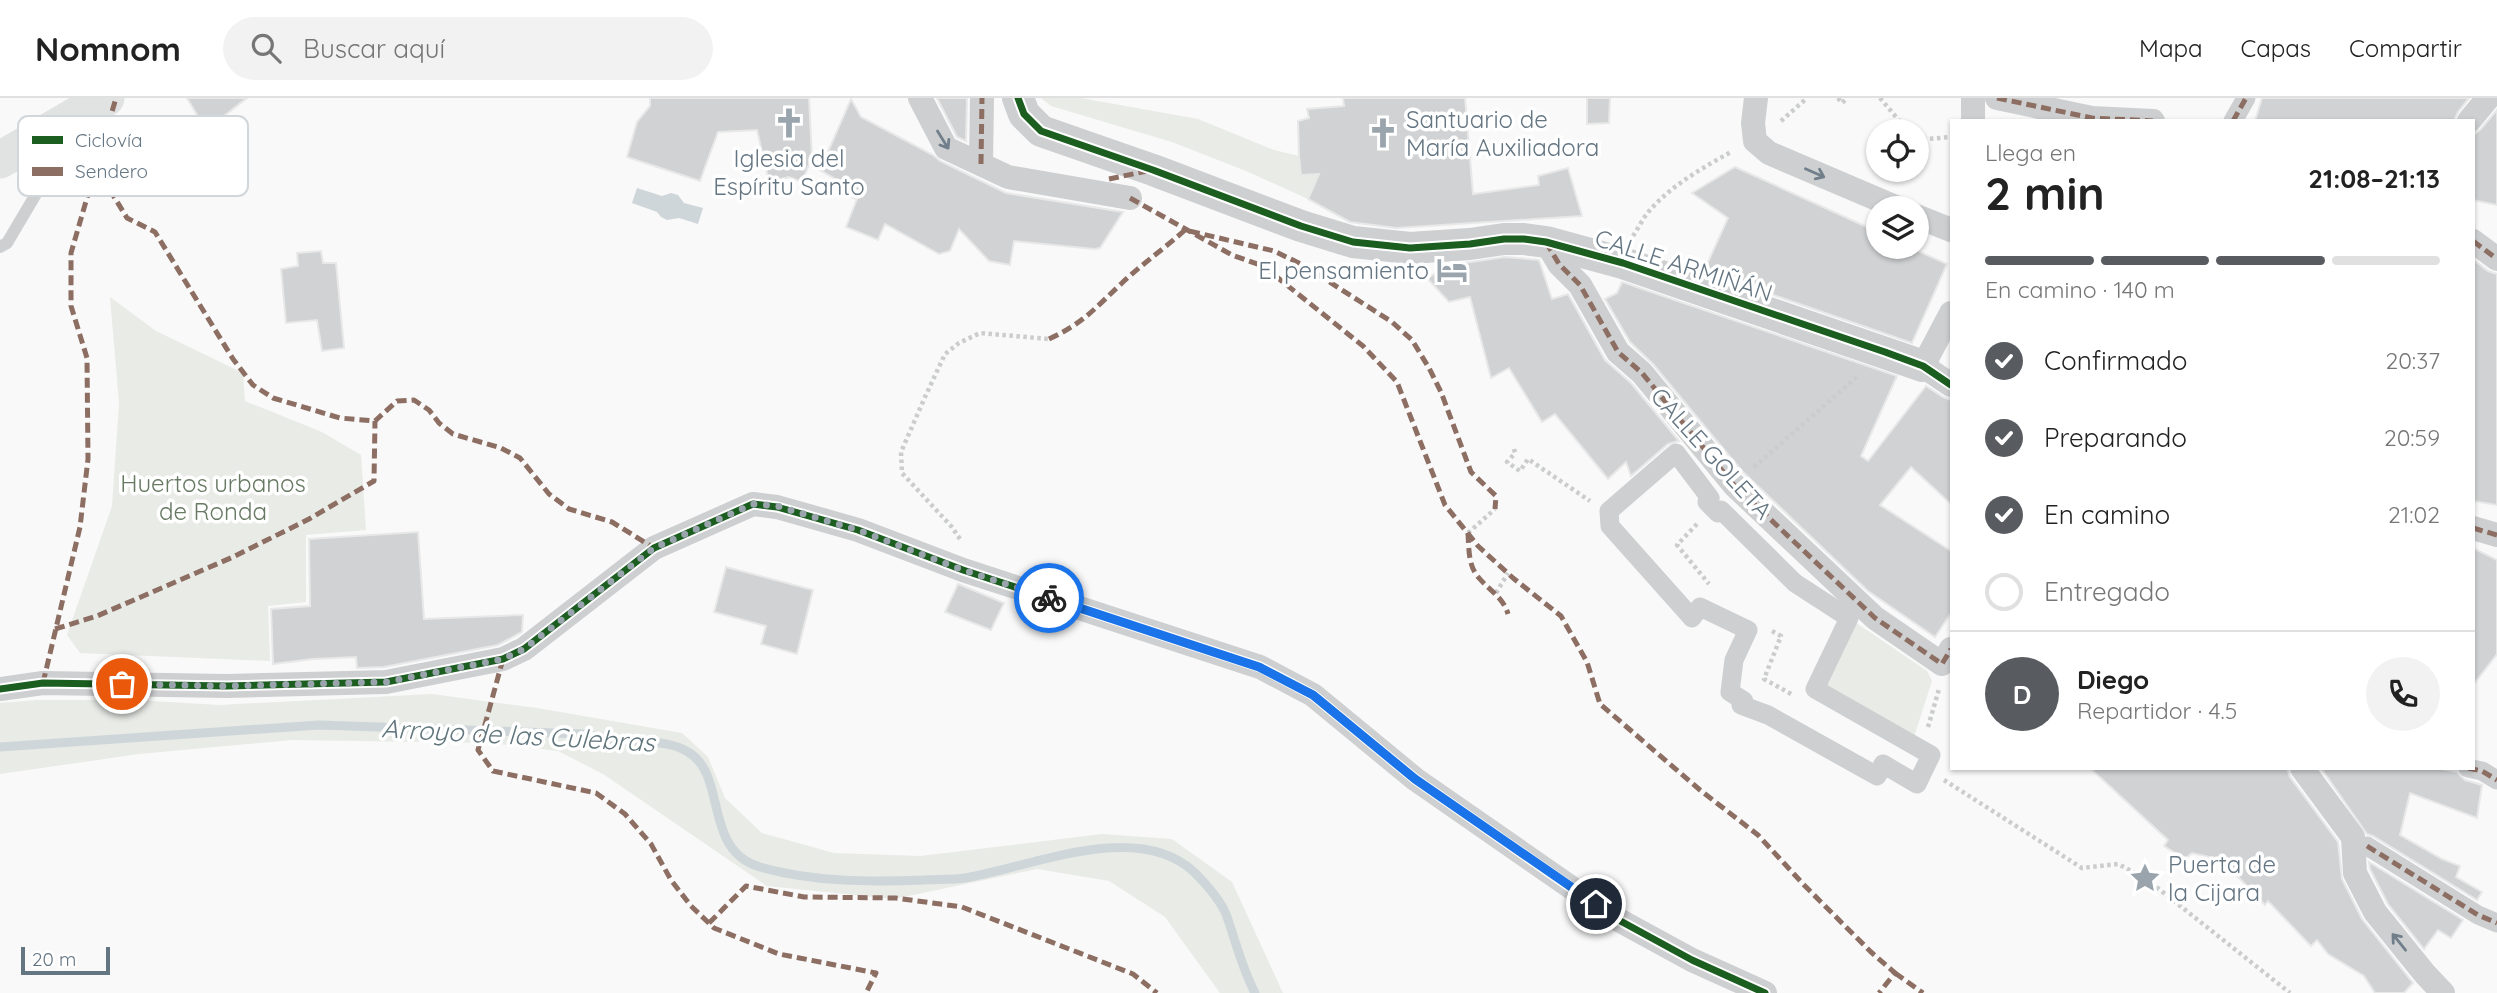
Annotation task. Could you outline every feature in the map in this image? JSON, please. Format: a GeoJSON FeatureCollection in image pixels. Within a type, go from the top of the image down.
{"type":"FeatureCollection","features":[{"type":"Feature","properties":{"kind":"main road"},"geometry":{"type":"LineString","coordinates":[[75,116],[106,98]]}},
{"type":"Feature","properties":{"kind":"main road"},"geometry":{"type":"LineString","coordinates":[[0,160],[18,150]]}},
{"type":"Feature","properties":{"kind":"street"},"geometry":{"type":"LineString","coordinates":[[920,98],[946,148],[1008,177],[1130,198]]}},
{"type":"Feature","properties":{"kind":"street"},"geometry":{"type":"LineString","coordinates":[[981,164],[982,98]]}},
{"type":"Feature","properties":{"kind":"street","name":"CALLE ARMIÑÁN"},"geometry":{"type":"LineString","coordinates":[[1018,98],[1024,114],[1041,131],[1301,226],[1353,242],[1410,248],[1504,239],[1546,242],[1623,263],[1923,366],[1950,384]]}},
{"type":"Feature","properties":{"kind":"street"},"geometry":{"type":"LineString","coordinates":[[1756,98],[1753,123],[1755,141],[1769,153],[1870,196]]}},
{"type":"Feature","properties":{"kind":"street"},"geometry":{"type":"LineString","coordinates":[[1973,98],[1973,119]]}},
{"type":"Feature","properties":{"kind":"street"},"geometry":{"type":"LineString","coordinates":[[1997,98],[2092,118],[2112,119]]}},
{"type":"Feature","properties":{"kind":"street"},"geometry":{"type":"LineString","coordinates":[[2234,119],[2246,98]]}},
{"type":"Feature","properties":{"kind":"street"},"geometry":{"type":"LineString","coordinates":[[2471,119],[2488,98]]}},
{"type":"Feature","properties":{"kind":"street"},"geometry":{"type":"LineString","coordinates":[[1929,221],[1950,229]]}},
{"type":"Feature","properties":{"kind":"street","name":"CALLE GOLETA"},"geometry":{"type":"LineString","coordinates":[[1546,242],[1559,264],[1580,285],[1618,352],[1642,373],[1734,485],[1875,618],[1947,656]]}},
{"type":"Feature","properties":{"kind":"street"},"geometry":{"type":"LineString","coordinates":[[2475,242],[2497,259]]}},
{"type":"Feature","properties":{"kind":"street"},"geometry":{"type":"LineString","coordinates":[[1923,366],[1950,315]]}},
{"type":"Feature","properties":{"kind":"street"},"geometry":{"type":"LineString","coordinates":[[1676,453],[1710,498],[1707,502],[1712,508],[1718,513],[1721,510],[1795,583],[1849,618],[1815,689],[1924,758],[1917,784],[1883,764],[1877,776],[1768,715],[1741,705],[1744,701],[1730,692],[1734,660],[1748,630],[1700,607],[1692,618],[1610,526],[1609,511],[1676,453]]}},
{"type":"Feature","properties":{"kind":"street"},"geometry":{"type":"LineString","coordinates":[[0,689],[43,683],[227,686],[386,682],[503,659],[524,649],[654,548],[753,504],[777,506],[858,530],[963,570],[1259,667],[1313,695],[1415,779],[1615,918],[1692,960],[1765,993]]}},
{"type":"Feature","properties":{"kind":"street"},"geometry":{"type":"LineString","coordinates":[[2475,529],[2497,536]]}},
{"type":"Feature","properties":{"kind":"street"},"geometry":{"type":"LineString","coordinates":[[2303,770],[2353,837],[2356,873],[2375,912],[2424,974],[2444,993]]}},
{"type":"Feature","properties":{"kind":"street"},"geometry":{"type":"LineString","coordinates":[[2475,770],[2497,780]]}},
{"type":"Feature","properties":{"kind":"street"},"geometry":{"type":"LineString","coordinates":[[2367,846],[2478,915],[2497,923]]}},
{"type":"Feature","properties":{"kind":"lane"},"geometry":{"type":"LineString","coordinates":[[0,247],[8,243],[35,196]]}},
{"type":"Feature","properties":{"kind":"path"},"geometry":{"type":"LineString","coordinates":[[1838,98],[1842,103],[1847,98]]}},
{"type":"Feature","properties":{"kind":"path"},"geometry":{"type":"LineString","coordinates":[[1880,98],[1898,119]]}},
{"type":"Feature","properties":{"kind":"path"},"geometry":{"type":"LineString","coordinates":[[1929,139],[1950,137]]}},
{"type":"Feature","properties":{"kind":"path"},"geometry":{"type":"LineString","coordinates":[[1623,263],[1632,237],[1650,209],[1669,192],[1709,165],[1755,141]]}},
{"type":"Feature","properties":{"kind":"path"},"geometry":{"type":"LineString","coordinates":[[963,570],[965,555],[960,537],[902,473],[901,452],[945,354],[980,333],[1049,339]]}},
{"type":"Feature","properties":{"kind":"path"},"geometry":{"type":"LineString","coordinates":[[1734,485],[1835,395]]}},
{"type":"Feature","properties":{"kind":"path"},"geometry":{"type":"LineString","coordinates":[[1712,508],[1678,545],[1707,583],[1717,591]]}},
{"type":"Feature","properties":{"kind":"path"},"geometry":{"type":"LineString","coordinates":[[1468,533],[1495,509]]}},
{"type":"Feature","properties":{"kind":"path"},"geometry":{"type":"LineString","coordinates":[[1496,593],[1508,573]]}},
{"type":"Feature","properties":{"kind":"path"},"geometry":{"type":"LineString","coordinates":[[1947,656],[1924,758],[2081,868],[2118,864],[2145,878],[2290,993]]}},
{"type":"Feature","properties":{"kind":"green space"},"geometry":{"type":"Polygon","coordinates":[[[1041,98],[1081,98],[1198,119],[1274,150],[1299,156],[1301,175],[1319,174],[1308,199],[1172,142],[1051,106],[1041,98]]]}},
{"type":"Feature","properties":{"kind":"green space","name":"Huertos urbanos de Ronda"},"geometry":{"type":"Polygon","coordinates":[[[110,297],[156,331],[243,373],[245,401],[322,432],[361,455],[366,530],[306,535],[306,602],[268,606],[270,661],[80,653],[67,635],[112,506],[119,403],[110,297]]]}},
{"type":"Feature","properties":{"kind":"green space"},"geometry":{"type":"Polygon","coordinates":[[[1849,618],[1927,671],[1932,681],[1912,743],[1815,689],[1849,618]]]}},
{"type":"Feature","properties":{"kind":"green space"},"geometry":{"type":"Polygon","coordinates":[[[432,694],[537,708],[682,733],[708,757],[725,798],[762,833],[834,853],[920,856],[1102,834],[1172,839],[1232,882],[1283,993],[1220,993],[1165,917],[1109,881],[1037,869],[894,899],[767,886],[603,774],[558,751],[491,743],[292,740],[139,754],[0,774],[0,703],[37,700],[135,700],[219,705],[432,694]]]}},
{"type":"Feature","properties":{"kind":"shaded area"},"geometry":{"type":"Polygon","coordinates":[[[637,188],[662,196],[671,193],[678,195],[684,203],[703,208],[698,224],[679,218],[667,220],[657,212],[632,203],[637,188]]]}},
{"type":"Feature","properties":{"kind":"building"},"geometry":{"type":"Polygon","coordinates":[[[187,98],[247,98],[224,116],[198,116],[187,98]]]}},
{"type":"Feature","properties":{"kind":"building"},"geometry":{"type":"Polygon","coordinates":[[[650,98],[809,98],[812,157],[802,182],[789,177],[769,182],[757,130],[718,132],[700,181],[627,157],[637,122],[650,106],[650,98]]]}},
{"type":"Feature","properties":{"kind":"building"},"geometry":{"type":"Polygon","coordinates":[[[937,98],[967,98],[966,141],[957,137],[937,98]]]}},
{"type":"Feature","properties":{"kind":"building"},"geometry":{"type":"Polygon","coordinates":[[[1343,98],[1465,98],[1473,194],[1539,185],[1538,176],[1568,168],[1582,216],[1396,228],[1350,222],[1308,199],[1319,174],[1301,175],[1299,156],[1298,121],[1309,118],[1307,109],[1344,106],[1343,98]]]}},
{"type":"Feature","properties":{"kind":"building"},"geometry":{"type":"Polygon","coordinates":[[[1587,98],[1610,98],[1609,123],[1587,124],[1587,98]]]}},
{"type":"Feature","properties":{"kind":"building"},"geometry":{"type":"Polygon","coordinates":[[[2262,98],[2469,98],[2455,119],[2256,119],[2262,98]]]}},
{"type":"Feature","properties":{"kind":"building"},"geometry":{"type":"Polygon","coordinates":[[[851,99],[861,117],[940,161],[1006,193],[1123,212],[1100,248],[1014,241],[1010,265],[989,261],[959,229],[950,251],[939,254],[885,224],[878,240],[846,227],[857,199],[853,198],[856,191],[820,170],[851,99]]]}},
{"type":"Feature","properties":{"kind":"building"},"geometry":{"type":"Polygon","coordinates":[[[2497,110],[2497,205],[2475,200],[2475,134],[2497,110]]]}},
{"type":"Feature","properties":{"kind":"building"},"geometry":{"type":"Polygon","coordinates":[[[1735,167],[1866,227],[1866,259],[1929,259],[1929,256],[1947,264],[1912,343],[1704,271],[1728,218],[1692,193],[1735,167]]]}},
{"type":"Feature","properties":{"kind":"building"},"geometry":{"type":"Polygon","coordinates":[[[321,251],[323,263],[336,263],[344,348],[322,351],[317,320],[286,323],[281,269],[298,266],[297,253],[321,251]]]}},
{"type":"Feature","properties":{"kind":"building"},"geometry":{"type":"Polygon","coordinates":[[[1505,257],[1539,260],[1552,299],[1568,294],[1605,360],[1631,383],[1679,441],[1668,444],[1631,476],[1626,462],[1608,479],[1555,414],[1542,422],[1509,368],[1491,378],[1470,297],[1449,302],[1427,278],[1438,272],[1437,267],[1505,257]]]}},
{"type":"Feature","properties":{"kind":"building"},"geometry":{"type":"Polygon","coordinates":[[[2475,261],[2488,271],[2497,274],[2497,505],[2475,501],[2475,261]]]}},
{"type":"Feature","properties":{"kind":"building"},"geometry":{"type":"Polygon","coordinates":[[[1622,282],[1897,376],[1861,456],[1868,461],[1926,386],[1950,400],[1950,503],[1911,467],[1880,505],[1950,550],[1950,614],[1935,637],[1868,591],[1741,470],[1653,364],[1630,342],[1605,299],[1617,293],[1622,282]]]}},
{"type":"Feature","properties":{"kind":"building"},"geometry":{"type":"Polygon","coordinates":[[[418,532],[424,619],[523,615],[522,632],[498,645],[384,667],[357,668],[356,657],[273,664],[271,609],[310,606],[309,539],[418,532]]]}},
{"type":"Feature","properties":{"kind":"building"},"geometry":{"type":"Polygon","coordinates":[[[2475,549],[2497,560],[2497,654],[2475,682],[2475,549]]]}},
{"type":"Feature","properties":{"kind":"building"},"geometry":{"type":"Polygon","coordinates":[[[726,567],[813,590],[797,654],[761,644],[766,626],[714,612],[726,567]]]}},
{"type":"Feature","properties":{"kind":"building"},"geometry":{"type":"Polygon","coordinates":[[[958,584],[1004,603],[991,630],[945,612],[958,584]]]}},
{"type":"Feature","properties":{"kind":"building"},"geometry":{"type":"Polygon","coordinates":[[[2092,770],[2288,770],[2338,842],[2342,879],[2362,919],[2413,983],[2404,993],[2375,993],[2364,976],[2328,954],[2317,940],[2311,946],[2268,901],[2265,905],[2222,860],[2192,853],[2185,859],[2164,846],[2168,840],[2092,770]]]}},
{"type":"Feature","properties":{"kind":"building"},"geometry":{"type":"Polygon","coordinates":[[[2322,770],[2457,772],[2465,780],[2482,785],[2477,818],[2410,793],[2400,835],[2460,866],[2456,877],[2482,892],[2477,900],[2367,834],[2322,770]]]}},
{"type":"Feature","properties":{"kind":"building"},"geometry":{"type":"Polygon","coordinates":[[[2369,862],[2463,920],[2451,938],[2438,930],[2424,949],[2388,904],[2369,862]]]}},
{"type":"Feature","properties":{"kind":"waterway","name":"Arroyo de las Culebras"},"geometry":{"type":"LineString","coordinates":[[0,747],[319,725],[585,734],[621,741],[672,745],[688,752],[700,763],[708,777],[722,829],[730,845],[742,858],[760,867],[780,872],[841,880],[950,879],[965,878],[1083,851],[1143,849],[1171,857],[1194,872],[1220,903],[1255,993]]}},
{"type":"Feature","properties":{"kind":"marked path"},"geometry":{"type":"LineString","coordinates":[[111,116],[116,98]]}},
{"type":"Feature","properties":{"kind":"marked path"},"geometry":{"type":"LineString","coordinates":[[981,164],[982,98]]}},
{"type":"Feature","properties":{"kind":"marked path"},"geometry":{"type":"LineString","coordinates":[[1997,98],[2092,118],[2112,119]]}},
{"type":"Feature","properties":{"kind":"marked path"},"geometry":{"type":"LineString","coordinates":[[2234,119],[2246,98]]}},
{"type":"Feature","properties":{"kind":"marked path"},"geometry":{"type":"LineString","coordinates":[[1109,179],[1147,171]]}},
{"type":"Feature","properties":{"kind":"marked path"},"geometry":{"type":"LineString","coordinates":[[43,683],[80,527],[88,459],[87,358],[71,306],[71,253],[88,196]]}},
{"type":"Feature","properties":{"kind":"marked path"},"geometry":{"type":"LineString","coordinates":[[114,196],[127,218],[155,232],[233,359],[253,385],[273,398],[340,418],[375,421],[397,401],[414,400],[429,410],[439,423],[453,434],[501,448],[520,458],[549,494],[569,509],[612,522],[654,548]]}},
{"type":"Feature","properties":{"kind":"marked path"},"geometry":{"type":"LineString","coordinates":[[1130,198],[1232,255],[1263,266],[1363,346],[1397,382],[1445,505],[1478,546],[1561,616],[1587,662],[1600,704],[1700,790],[1758,835],[1805,886],[1895,973],[1879,993]]}},
{"type":"Feature","properties":{"kind":"marked path"},"geometry":{"type":"LineString","coordinates":[[1049,339],[1088,314],[1185,230],[1274,251],[1303,265],[1392,322],[1412,340],[1441,392],[1471,472],[1496,496],[1495,509]]}},
{"type":"Feature","properties":{"kind":"marked path"},"geometry":{"type":"LineString","coordinates":[[1546,242],[1559,264],[1580,285],[1618,352],[1642,373],[1734,485],[1875,618],[1942,664],[1950,651]]}},
{"type":"Feature","properties":{"kind":"marked path"},"geometry":{"type":"LineString","coordinates":[[2475,242],[2497,259]]}},
{"type":"Feature","properties":{"kind":"marked path"},"geometry":{"type":"LineString","coordinates":[[55,629],[97,616],[233,557],[309,519],[374,481],[375,421]]}},
{"type":"Feature","properties":{"kind":"marked path"},"geometry":{"type":"LineString","coordinates":[[2475,529],[2497,535]]}},
{"type":"Feature","properties":{"kind":"marked path"},"geometry":{"type":"LineString","coordinates":[[1468,533],[1473,568],[1500,599],[1508,614]]}},
{"type":"Feature","properties":{"kind":"marked path"},"geometry":{"type":"LineString","coordinates":[[503,659],[478,750],[493,771],[596,793],[625,814],[651,844],[671,880],[691,906],[714,928],[779,954],[876,973],[866,993]]}},
{"type":"Feature","properties":{"kind":"marked path"},"geometry":{"type":"LineString","coordinates":[[2475,770],[2497,780]]}},
{"type":"Feature","properties":{"kind":"marked path"},"geometry":{"type":"LineString","coordinates":[[2367,846],[2478,915],[2497,923]]}},
{"type":"Feature","properties":{"kind":"marked path"},"geometry":{"type":"LineString","coordinates":[[709,923],[746,886],[804,897],[895,898],[962,907],[1133,974],[1157,993]]}},
{"type":"Feature","properties":{"kind":"marked path"},"geometry":{"type":"LineString","coordinates":[[1895,973],[1923,993]]}},
{"type":"Feature","properties":{"kind":"cycle path"},"geometry":{"type":"LineString","coordinates":[[1018,98],[1024,114],[1041,131],[1301,226],[1353,242],[1410,248],[1504,239],[1546,242],[1623,263],[1885,352],[1923,366],[1950,384]]}},
{"type":"Feature","properties":{"kind":"cycle path"},"geometry":{"type":"LineString","coordinates":[[0,689],[43,683],[227,686],[386,682],[503,659],[524,649],[654,548],[753,504],[777,507],[858,530],[963,570],[1260,667],[1313,695],[1415,779],[1615,918],[1692,960],[1765,993]]}},
{"type":"Feature","properties":{"kind":"way so far"},"geometry":{"type":"LineString","coordinates":[[122,684],[227,686],[386,682],[503,659],[524,649],[654,548],[753,504],[777,506],[858,530],[963,570],[1049,598]]}},
{"type":"Feature","properties":{"kind":"place","name":"Iglesia del Espíritu Santo"},"geometry":{"type":"Point","coordinates":[789,123]}},
{"type":"Feature","properties":{"kind":"place","name":"Santuario de María Auxiliadora"},"geometry":{"type":"Point","coordinates":[1383,133]}},
{"type":"Feature","properties":{"kind":"place","name":"El pensamiento"},"geometry":{"type":"Point","coordinates":[1452,270]}},
{"type":"Feature","properties":{"kind":"place","name":"Puerta de la Cijara"},"geometry":{"type":"Point","coordinates":[2145,878]}},
{"type":"Feature","properties":{"kind":"route"},"geometry":{"type":"LineString","coordinates":[[1049,598],[1259,667],[1313,695],[1415,779],[1596,904]]}}]}
